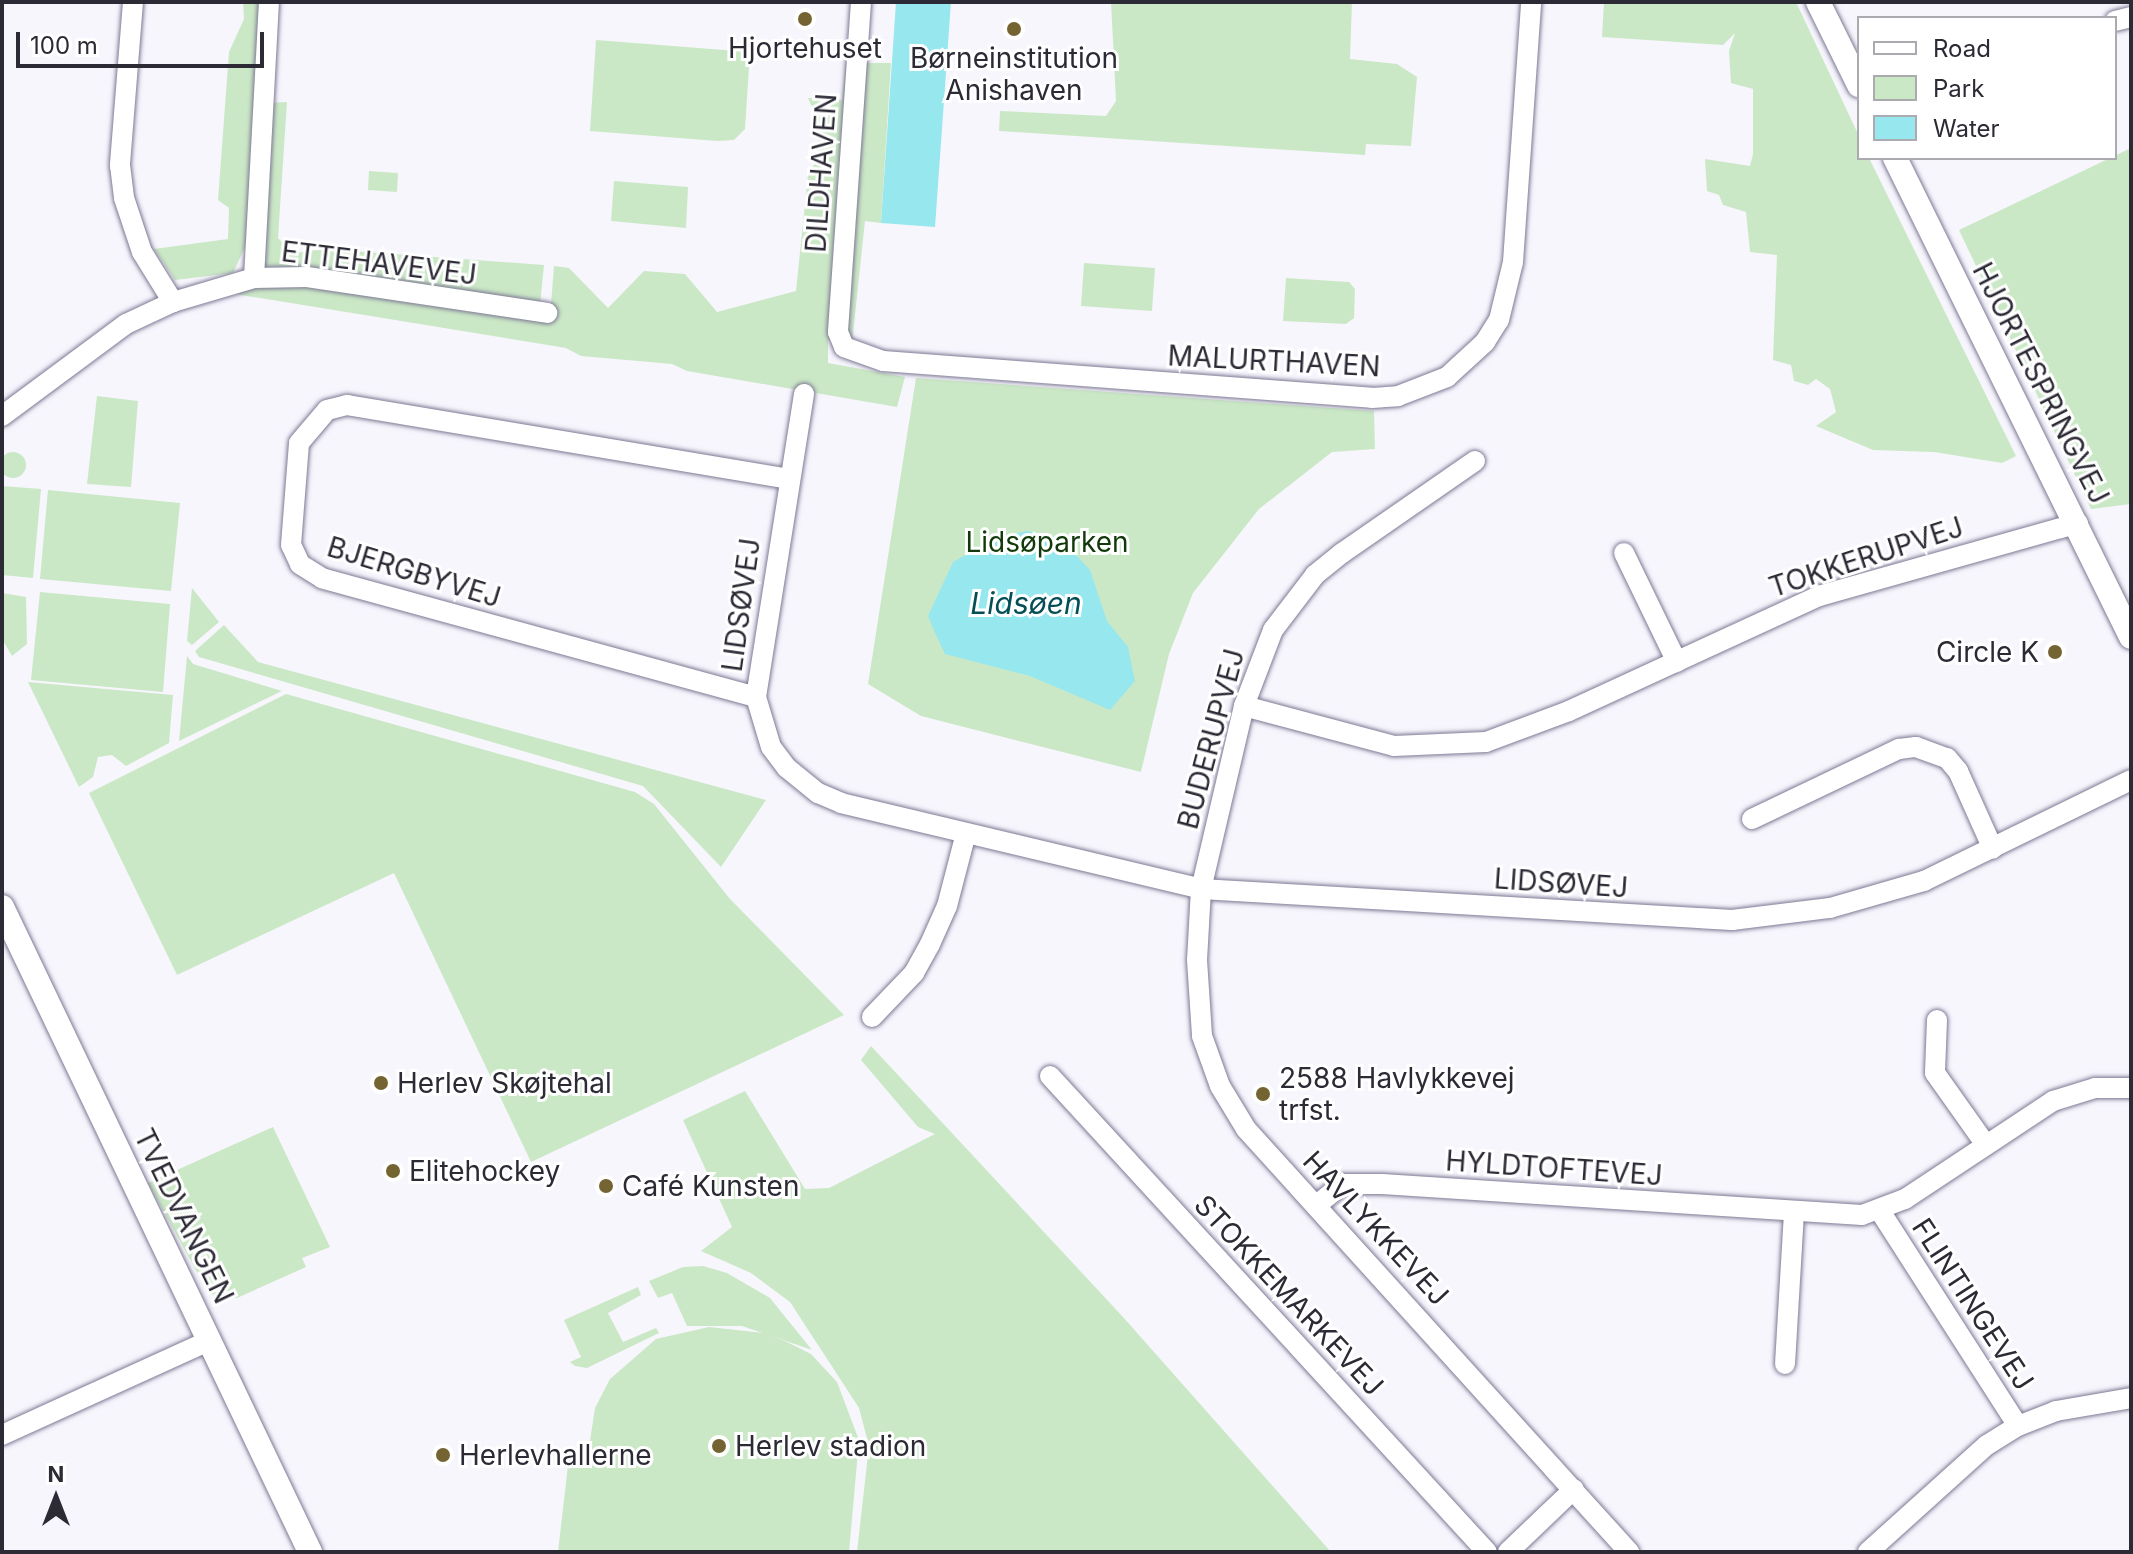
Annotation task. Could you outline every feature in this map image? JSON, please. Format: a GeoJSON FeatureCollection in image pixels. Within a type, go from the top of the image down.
{"type":"FeatureCollection","features":[{"type":"Feature","properties":{"kind":"street"},"geometry":{"type":"LineString","coordinates":[[133,2],[120,165],[124,198],[142,252],[173,302]]}},
{"type":"Feature","properties":{"kind":"street"},"geometry":{"type":"LineString","coordinates":[[254,278],[269,2]]}},
{"type":"Feature","properties":{"kind":"street","name":"DILDHAVEN"},"geometry":{"type":"LineString","coordinates":[[844,347],[838,332],[861,2]]}},
{"type":"Feature","properties":{"kind":"street","name":"MALURTHAVEN"},"geometry":{"type":"LineString","coordinates":[[844,347],[883,361],[1372,398],[1398,396],[1447,377],[1485,342],[1509,295],[1531,2]]}},
{"type":"Feature","properties":{"kind":"street"},"geometry":{"type":"LineString","coordinates":[[1818,2],[1857,81]]}},
{"type":"Feature","properties":{"kind":"street","name":"HJORTESPRINGVEJ"},"geometry":{"type":"LineString","coordinates":[[1896,160],[2078,523],[2131,637]]}},
{"type":"Feature","properties":{"kind":"street","name":"ETTEHAVEVEJ"},"geometry":{"type":"LineString","coordinates":[[2,416],[126,324],[173,302],[254,278],[307,277],[547,313]]}},
{"type":"Feature","properties":{"kind":"street","name":"LIDSØVEJ"},"geometry":{"type":"LineString","coordinates":[[804,394],[788,479],[756,697],[771,747],[797,778],[818,793],[966,833],[1201,889],[1732,920],[1818,910],[1878,897],[1993,849],[2131,780]]}},
{"type":"Feature","properties":{"kind":"street","name":"BJERGBYVEJ"},"geometry":{"type":"LineString","coordinates":[[756,697],[322,578],[300,564],[291,545],[299,443],[327,410],[347,405],[788,479]]}},
{"type":"Feature","properties":{"kind":"street","name":"BUDERUPVEJ"},"geometry":{"type":"LineString","coordinates":[[1201,889],[1244,706],[1273,630],[1315,575],[1475,461]]}},
{"type":"Feature","properties":{"kind":"street","name":"TOKKERUPVEJ"},"geometry":{"type":"LineString","coordinates":[[1244,706],[1394,746],[1455,747],[1515,734],[1819,596],[2078,523]]}},
{"type":"Feature","properties":{"kind":"street"},"geometry":{"type":"LineString","coordinates":[[1624,553],[1677,662]]}},
{"type":"Feature","properties":{"kind":"street"},"geometry":{"type":"LineString","coordinates":[[1752,819],[1899,749],[1916,747],[1947,758],[1958,771],[1993,849]]}},
{"type":"Feature","properties":{"kind":"street"},"geometry":{"type":"LineString","coordinates":[[872,1017],[914,973],[930,944],[947,906],[966,833]]}},
{"type":"Feature","properties":{"kind":"street","name":"HAVLYKKEVEJ"},"geometry":{"type":"LineString","coordinates":[[1201,889],[1197,998],[1202,1036],[1220,1086],[1246,1129],[1318,1204],[1629,1552]]}},
{"type":"Feature","properties":{"kind":"street","name":"TVEDVANGEN"},"geometry":{"type":"LineString","coordinates":[[2,907],[310,1552]]}},
{"type":"Feature","properties":{"kind":"street"},"geometry":{"type":"LineString","coordinates":[[1937,1020],[1935,1073],[1986,1145]]}},
{"type":"Feature","properties":{"kind":"street","name":"STOKKEMARKEVEJ"},"geometry":{"type":"LineString","coordinates":[[1050,1076],[1487,1552]]}},
{"type":"Feature","properties":{"kind":"street"},"geometry":{"type":"LineString","coordinates":[[1880,1211],[2074,1093],[2131,1088]]}},
{"type":"Feature","properties":{"kind":"street","name":"HYLDTOFTEVEJ"},"geometry":{"type":"LineString","coordinates":[[1318,1204],[1343,1184],[1382,1184],[1794,1212],[1880,1211]]}},
{"type":"Feature","properties":{"kind":"street","name":"FLINTINGEVEJ"},"geometry":{"type":"LineString","coordinates":[[1880,1211],[2018,1426]]}},
{"type":"Feature","properties":{"kind":"street"},"geometry":{"type":"LineString","coordinates":[[1785,1364],[1794,1212]]}},
{"type":"Feature","properties":{"kind":"street"},"geometry":{"type":"LineString","coordinates":[[2,1435],[210,1340]]}},
{"type":"Feature","properties":{"kind":"street"},"geometry":{"type":"LineString","coordinates":[[1868,1552],[1987,1445],[2018,1426],[2056,1411],[2131,1398]]}},
{"type":"Feature","properties":{"kind":"street"},"geometry":{"type":"LineString","coordinates":[[1508,1552],[1574,1489]]}},
{"type":"Feature","properties":{"kind":"green space"},"geometry":{"type":"Polygon","coordinates":[[[243,2],[262,2],[246,245],[233,273],[175,280],[154,249],[228,239],[229,208],[218,200],[229,52],[244,19],[243,2]]]}},
{"type":"Feature","properties":{"kind":"green space"},"geometry":{"type":"Polygon","coordinates":[[[1111,2],[1352,2],[1350,59],[1397,64],[1417,77],[1411,146],[1366,144],[1365,155],[999,131],[1000,111],[1106,116],[1116,101],[1111,2]]]}},
{"type":"Feature","properties":{"kind":"green space"},"geometry":{"type":"Polygon","coordinates":[[[1604,2],[1796,2],[1857,132],[1857,160],[1870,160],[2016,456],[2002,463],[1934,452],[1873,450],[1816,426],[1836,412],[1830,389],[1816,379],[1808,385],[1794,381],[1791,365],[1773,360],[1777,255],[1750,252],[1746,212],[1723,205],[1719,195],[1707,191],[1705,159],[1750,166],[1753,154],[1753,89],[1731,83],[1729,51],[1735,33],[1723,45],[1602,37],[1604,2]]]}},
{"type":"Feature","properties":{"kind":"green space"},"geometry":{"type":"Polygon","coordinates":[[[596,40],[750,52],[745,129],[734,140],[717,141],[590,131],[596,40]]]}},
{"type":"Feature","properties":{"kind":"green space"},"geometry":{"type":"Polygon","coordinates":[[[846,63],[891,63],[881,223],[865,221],[852,343],[828,340],[828,363],[905,377],[897,407],[687,371],[672,364],[581,356],[566,348],[235,294],[258,285],[304,282],[550,317],[554,266],[569,268],[608,308],[644,271],[685,274],[717,312],[796,291],[808,175],[818,158],[819,122],[808,98],[842,100],[846,63]]]}},
{"type":"Feature","properties":{"kind":"green space"},"geometry":{"type":"Polygon","coordinates":[[[287,102],[278,238],[293,253],[325,249],[544,265],[540,305],[314,268],[260,267],[268,103],[287,102]]]}},
{"type":"Feature","properties":{"kind":"green space"},"geometry":{"type":"Polygon","coordinates":[[[2131,148],[2131,504],[2091,509],[1959,230],[2106,160],[2117,160],[2117,155],[2131,148]]]}},
{"type":"Feature","properties":{"kind":"green space"},"geometry":{"type":"Polygon","coordinates":[[[369,171],[398,173],[397,192],[368,190],[369,171]]]}},
{"type":"Feature","properties":{"kind":"green space"},"geometry":{"type":"Polygon","coordinates":[[[614,181],[688,187],[686,228],[611,221],[614,181]]]}},
{"type":"Feature","properties":{"kind":"green space"},"geometry":{"type":"Polygon","coordinates":[[[1084,263],[1155,268],[1152,311],[1081,306],[1084,263]]]}},
{"type":"Feature","properties":{"kind":"green space"},"geometry":{"type":"Polygon","coordinates":[[[1286,278],[1349,282],[1355,289],[1354,318],[1346,324],[1283,321],[1286,278]]]}},
{"type":"Feature","properties":{"kind":"green space","name":"Lidsøparken"},"geometry":{"type":"Polygon","coordinates":[[[916,378],[1374,411],[1375,449],[1332,452],[1259,509],[1193,593],[1169,654],[1141,772],[921,716],[868,684],[916,378]]]}},
{"type":"Feature","properties":{"kind":"green space"},"geometry":{"type":"Polygon","coordinates":[[[97,396],[138,401],[131,487],[87,484],[97,396]]]}},
{"type":"Feature","properties":{"kind":"green space"},"geometry":{"type":"Polygon","coordinates":[[[13,452],[22,456],[26,465],[22,474],[13,478],[4,474],[0,465],[4,456],[13,452]]]}},
{"type":"Feature","properties":{"kind":"green space"},"geometry":{"type":"Polygon","coordinates":[[[2,486],[41,489],[33,578],[2,575],[2,486]]]}},
{"type":"Feature","properties":{"kind":"green space"},"geometry":{"type":"Polygon","coordinates":[[[48,490],[180,503],[171,591],[40,579],[48,490]]]}},
{"type":"Feature","properties":{"kind":"green space"},"geometry":{"type":"Polygon","coordinates":[[[192,588],[219,622],[192,645],[187,641],[192,588]]]}},
{"type":"Feature","properties":{"kind":"green space"},"geometry":{"type":"Polygon","coordinates":[[[40,592],[170,604],[163,692],[31,680],[40,592]]]}},
{"type":"Feature","properties":{"kind":"green space"},"geometry":{"type":"Polygon","coordinates":[[[2,593],[26,597],[27,644],[12,656],[2,639],[2,593]]]}},
{"type":"Feature","properties":{"kind":"green space"},"geometry":{"type":"Polygon","coordinates":[[[224,625],[258,662],[766,800],[721,867],[643,786],[199,657],[195,651],[224,625]]]}},
{"type":"Feature","properties":{"kind":"green space"},"geometry":{"type":"Polygon","coordinates":[[[187,656],[193,664],[282,691],[179,741],[187,656]]]}},
{"type":"Feature","properties":{"kind":"green space"},"geometry":{"type":"Polygon","coordinates":[[[28,682],[173,695],[169,743],[126,766],[112,755],[98,757],[93,777],[79,787],[28,682]]]}},
{"type":"Feature","properties":{"kind":"green space"},"geometry":{"type":"Polygon","coordinates":[[[286,694],[635,792],[654,804],[730,899],[844,1015],[531,1162],[394,873],[177,975],[89,793],[286,694]]]}},
{"type":"Feature","properties":{"kind":"green space"},"geometry":{"type":"Polygon","coordinates":[[[871,1046],[1123,1317],[1331,1552],[857,1552],[869,1446],[859,1408],[790,1302],[751,1273],[701,1251],[732,1227],[683,1120],[745,1091],[805,1189],[829,1188],[935,1134],[918,1127],[861,1060],[871,1046]]]}},
{"type":"Feature","properties":{"kind":"green space"},"geometry":{"type":"Polygon","coordinates":[[[273,1127],[330,1247],[302,1258],[306,1267],[237,1298],[209,1294],[148,1183],[273,1127]]]}},
{"type":"Feature","properties":{"kind":"green space"},"geometry":{"type":"Polygon","coordinates":[[[703,1266],[727,1273],[770,1298],[812,1350],[742,1326],[687,1326],[672,1293],[658,1298],[649,1281],[683,1267],[703,1266]]]}},
{"type":"Feature","properties":{"kind":"green space"},"geometry":{"type":"Polygon","coordinates":[[[638,1287],[641,1295],[608,1313],[623,1342],[656,1328],[659,1333],[587,1368],[570,1362],[581,1357],[564,1320],[638,1287]]]}},
{"type":"Feature","properties":{"kind":"green space","name":"Herlev stadion"},"geometry":{"type":"Polygon","coordinates":[[[709,1327],[765,1333],[787,1342],[811,1354],[837,1382],[859,1440],[849,1552],[558,1552],[568,1465],[586,1467],[595,1408],[610,1379],[656,1339],[709,1327]]]}},
{"type":"Feature","properties":{"kind":"water"},"geometry":{"type":"Polygon","coordinates":[[[896,2],[951,2],[935,227],[881,223],[896,2]]]}},
{"type":"Feature","properties":{"kind":"water","name":"Lidsøen"},"geometry":{"type":"Polygon","coordinates":[[[1027,531],[1059,537],[1090,570],[1107,621],[1128,647],[1135,681],[1110,710],[1030,676],[945,654],[935,633],[928,616],[953,562],[993,539],[1027,531]]]}},
{"type":"Feature","properties":{"kind":"place","name":"Hjortehuset"},"geometry":{"type":"Point","coordinates":[805,19]}},
{"type":"Feature","properties":{"kind":"place","name":"Børneinstitution Anishaven"},"geometry":{"type":"Point","coordinates":[1014,29]}},
{"type":"Feature","properties":{"kind":"place","name":"Circle K"},"geometry":{"type":"Point","coordinates":[2055,652]}},
{"type":"Feature","properties":{"kind":"place","name":"Herlev Skøjtehal"},"geometry":{"type":"Point","coordinates":[381,1083]}},
{"type":"Feature","properties":{"kind":"place","name":"2588 Havlykkevej trfst."},"geometry":{"type":"Point","coordinates":[1263,1094]}},
{"type":"Feature","properties":{"kind":"place","name":"Elitehockey"},"geometry":{"type":"Point","coordinates":[393,1171]}},
{"type":"Feature","properties":{"kind":"place","name":"Café Kunsten"},"geometry":{"type":"Point","coordinates":[606,1186]}},
{"type":"Feature","properties":{"kind":"place","name":"Herlev stadion"},"geometry":{"type":"Point","coordinates":[719,1446]}},
{"type":"Feature","properties":{"kind":"place","name":"Herlevhallerne"},"geometry":{"type":"Point","coordinates":[443,1455]}}]}
